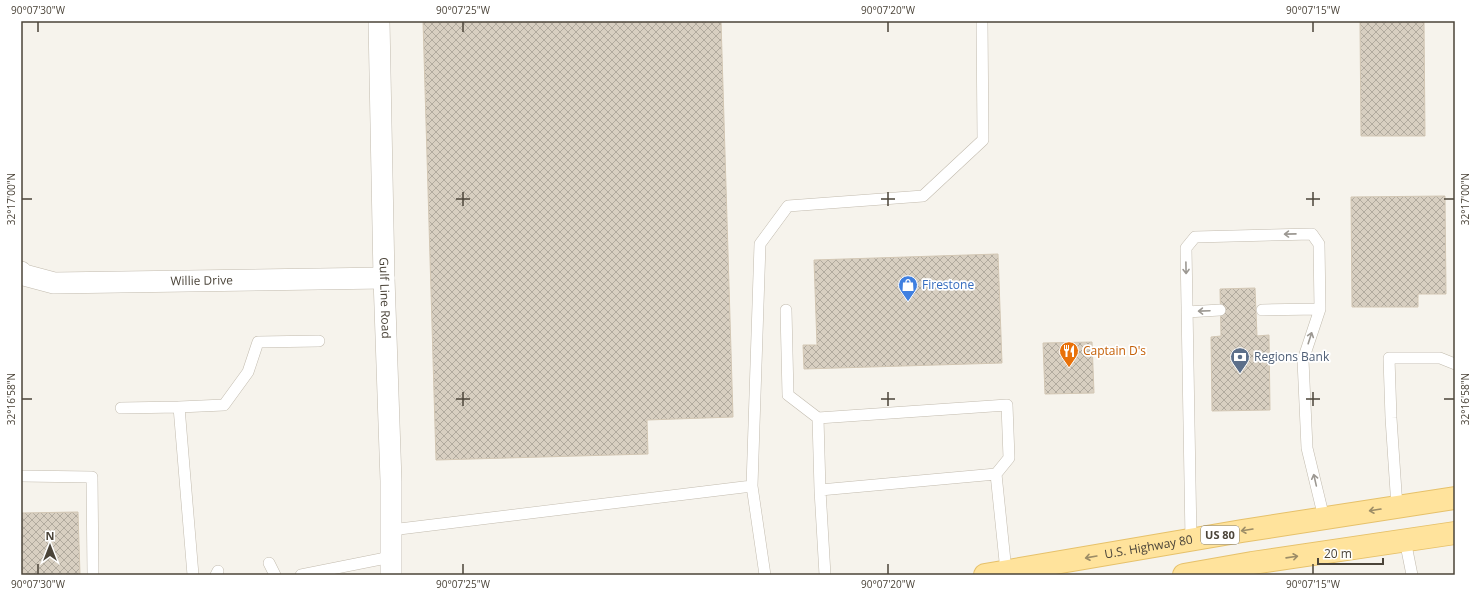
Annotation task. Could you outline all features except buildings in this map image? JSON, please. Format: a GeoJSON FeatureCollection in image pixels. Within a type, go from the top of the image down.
{"type":"FeatureCollection","features":[{"type":"Feature","properties":{"kind":"main road","name":"U.S. Highway 80"},"geometry":{"type":"LineString","coordinates":[[985,575],[1397,506],[1455,498]]}},
{"type":"Feature","properties":{"kind":"main road"},"geometry":{"type":"LineString","coordinates":[[1184,575],[1252,569],[1405,540],[1455,533]]}},
{"type":"Feature","properties":{"kind":"street","name":"Gulf Line Road"},"geometry":{"type":"LineString","coordinates":[[378,21],[384,278],[391,474],[391,566]]}},
{"type":"Feature","properties":{"kind":"street","name":"Willie Drive"},"geometry":{"type":"LineString","coordinates":[[21,272],[24,275],[54,283],[384,278]]}},
{"type":"Feature","properties":{"kind":"lane"},"geometry":{"type":"LineString","coordinates":[[765,575],[752,486],[760,244],[788,206],[923,196],[983,140],[982,21]]}},
{"type":"Feature","properties":{"kind":"lane"},"geometry":{"type":"LineString","coordinates":[[1192,540],[1186,248],[1194,237],[1312,234],[1319,244],[1320,310],[1304,360],[1307,448],[1324,518]]}},
{"type":"Feature","properties":{"kind":"lane"},"geometry":{"type":"LineString","coordinates":[[786,310],[788,395],[818,418],[1007,405],[1009,458],[996,474],[1006,571]]}},
{"type":"Feature","properties":{"kind":"lane"},"geometry":{"type":"LineString","coordinates":[[1187,312],[1220,310]]}},
{"type":"Feature","properties":{"kind":"lane"},"geometry":{"type":"LineString","coordinates":[[1262,310],[1320,310]]}},
{"type":"Feature","properties":{"kind":"lane"},"geometry":{"type":"LineString","coordinates":[[121,408],[224,405],[248,372],[258,342],[319,341]]}},
{"type":"Feature","properties":{"kind":"lane"},"geometry":{"type":"LineString","coordinates":[[1397,506],[1391,418],[1389,358],[1440,358],[1455,364]]}},
{"type":"Feature","properties":{"kind":"lane"},"geometry":{"type":"LineString","coordinates":[[178,407],[193,575]]}},
{"type":"Feature","properties":{"kind":"lane"},"geometry":{"type":"LineString","coordinates":[[818,418],[820,490],[826,575]]}},
{"type":"Feature","properties":{"kind":"lane"},"geometry":{"type":"LineString","coordinates":[[820,490],[996,474]]}},
{"type":"Feature","properties":{"kind":"lane"},"geometry":{"type":"LineString","coordinates":[[21,476],[92,477],[93,575]]}},
{"type":"Feature","properties":{"kind":"lane"},"geometry":{"type":"LineString","coordinates":[[391,530],[752,486]]}},
{"type":"Feature","properties":{"kind":"lane"},"geometry":{"type":"LineString","coordinates":[[1405,540],[1412,575]]}},
{"type":"Feature","properties":{"kind":"lane"},"geometry":{"type":"LineString","coordinates":[[268,563],[275,575]]}},
{"type":"Feature","properties":{"kind":"lane"},"geometry":{"type":"LineString","coordinates":[[301,575],[391,566]]}},
{"type":"Feature","properties":{"kind":"place","name":"Firestone"},"geometry":{"type":"Point","coordinates":[908,302]}},
{"type":"Feature","properties":{"kind":"place","name":"Captain D's"},"geometry":{"type":"Point","coordinates":[1069,368]}},
{"type":"Feature","properties":{"kind":"place","name":"Regions Bank"},"geometry":{"type":"Point","coordinates":[1240,374]}}]}
